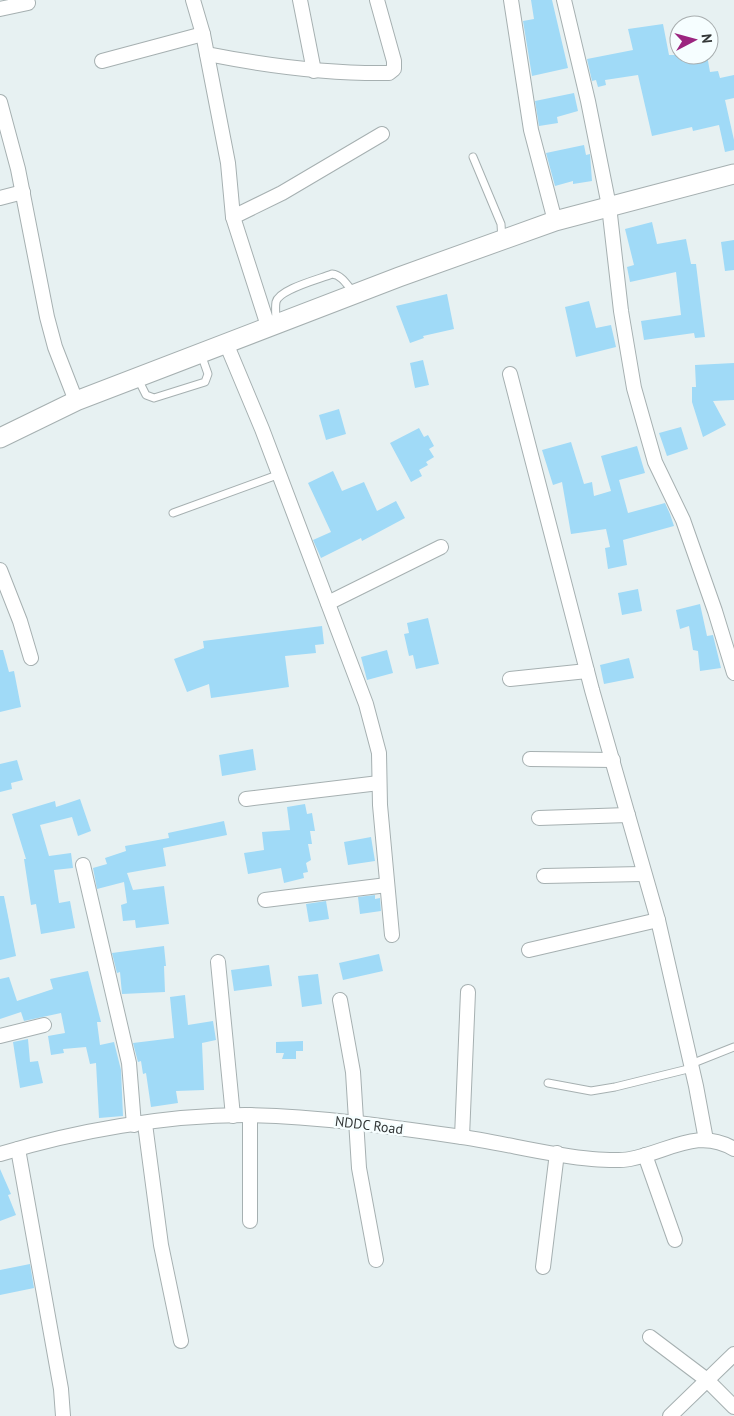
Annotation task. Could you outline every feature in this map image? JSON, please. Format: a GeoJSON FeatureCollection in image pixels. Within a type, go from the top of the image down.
{"type":"FeatureCollection","features":[{"type":"Feature","properties":{"kind":"street"},"geometry":{"type":"LineString","coordinates":[[193,0],[203,34],[210,82],[228,163],[233,217],[272,325]]}},
{"type":"Feature","properties":{"kind":"street"},"geometry":{"type":"LineString","coordinates":[[300,0],[314,71]]}},
{"type":"Feature","properties":{"kind":"street"},"geometry":{"type":"LineString","coordinates":[[207,54],[274,67],[346,74],[389,73],[394,69],[377,0]]}},
{"type":"Feature","properties":{"kind":"street"},"geometry":{"type":"LineString","coordinates":[[511,0],[531,130],[555,222]]}},
{"type":"Feature","properties":{"kind":"street"},"geometry":{"type":"LineString","coordinates":[[564,0],[588,101],[609,206],[621,311],[634,388],[655,462],[683,520],[734,674]]}},
{"type":"Feature","properties":{"kind":"street"},"geometry":{"type":"LineString","coordinates":[[0,9],[28,3]]}},
{"type":"Feature","properties":{"kind":"street"},"geometry":{"type":"LineString","coordinates":[[102,61],[203,34]]}},
{"type":"Feature","properties":{"kind":"street"},"geometry":{"type":"LineString","coordinates":[[0,102],[22,192],[46,317],[55,347],[76,401]]}},
{"type":"Feature","properties":{"kind":"street"},"geometry":{"type":"LineString","coordinates":[[233,217],[282,193],[382,134]]}},
{"type":"Feature","properties":{"kind":"street"},"geometry":{"type":"LineString","coordinates":[[0,438],[76,401],[354,294],[502,240],[609,206],[734,174]]}},
{"type":"Feature","properties":{"kind":"street"},"geometry":{"type":"LineString","coordinates":[[0,198],[22,192]]}},
{"type":"Feature","properties":{"kind":"street"},"geometry":{"type":"LineString","coordinates":[[226,343],[280,474],[366,704],[379,753],[392,935]]}},
{"type":"Feature","properties":{"kind":"street"},"geometry":{"type":"LineString","coordinates":[[510,374],[587,671],[628,815],[642,874],[658,920],[706,1140]]}},
{"type":"Feature","properties":{"kind":"street"},"geometry":{"type":"LineString","coordinates":[[328,603],[441,547]]}},
{"type":"Feature","properties":{"kind":"street"},"geometry":{"type":"LineString","coordinates":[[0,570],[20,621],[30,658]]}},
{"type":"Feature","properties":{"kind":"street"},"geometry":{"type":"LineString","coordinates":[[510,679],[587,671]]}},
{"type":"Feature","properties":{"kind":"street"},"geometry":{"type":"LineString","coordinates":[[530,759],[613,760]]}},
{"type":"Feature","properties":{"kind":"street"},"geometry":{"type":"LineString","coordinates":[[246,799],[380,782]]}},
{"type":"Feature","properties":{"kind":"street"},"geometry":{"type":"LineString","coordinates":[[538,818],[628,815]]}},
{"type":"Feature","properties":{"kind":"street"},"geometry":{"type":"LineString","coordinates":[[83,865],[129,1062],[161,1245],[181,1341]]}},
{"type":"Feature","properties":{"kind":"street"},"geometry":{"type":"LineString","coordinates":[[544,876],[642,874]]}},
{"type":"Feature","properties":{"kind":"street"},"geometry":{"type":"LineString","coordinates":[[265,900],[387,885]]}},
{"type":"Feature","properties":{"kind":"street"},"geometry":{"type":"LineString","coordinates":[[529,950],[658,920]]}},
{"type":"Feature","properties":{"kind":"street"},"geometry":{"type":"LineString","coordinates":[[218,962],[233,1116]]}},
{"type":"Feature","properties":{"kind":"street"},"geometry":{"type":"LineString","coordinates":[[462,1137],[468,992]]}},
{"type":"Feature","properties":{"kind":"street"},"geometry":{"type":"LineString","coordinates":[[340,1000],[353,1072],[359,1168],[376,1260]]}},
{"type":"Feature","properties":{"kind":"street"},"geometry":{"type":"LineString","coordinates":[[0,1036],[44,1025]]}},
{"type":"Feature","properties":{"kind":"street"},"geometry":{"type":"LineString","coordinates":[[250,1115],[250,1221]]}},
{"type":"Feature","properties":{"kind":"street","name":"NDDC Road"},"geometry":{"type":"LineString","coordinates":[[0,1154],[38,1142],[139,1124],[189,1117],[250,1115],[356,1123],[462,1137],[592,1159],[628,1159],[696,1139],[720,1141],[734,1149]]}},
{"type":"Feature","properties":{"kind":"street"},"geometry":{"type":"LineString","coordinates":[[18,1149],[61,1389],[63,1416]]}},
{"type":"Feature","properties":{"kind":"street"},"geometry":{"type":"LineString","coordinates":[[542,1267],[558,1153]]}},
{"type":"Feature","properties":{"kind":"street"},"geometry":{"type":"LineString","coordinates":[[645,1155],[675,1240]]}},
{"type":"Feature","properties":{"kind":"street"},"geometry":{"type":"LineString","coordinates":[[650,1337],[707,1380],[734,1407]]}},
{"type":"Feature","properties":{"kind":"street"},"geometry":{"type":"LineString","coordinates":[[670,1416],[734,1354]]}},
{"type":"Feature","properties":{"kind":"lane"},"geometry":{"type":"LineString","coordinates":[[474,157],[501,224],[502,240]]}},
{"type":"Feature","properties":{"kind":"lane"},"geometry":{"type":"LineString","coordinates":[[272,325],[276,301],[280,294],[287,291],[332,274],[338,275],[354,294]]}},
{"type":"Feature","properties":{"kind":"lane"},"geometry":{"type":"LineString","coordinates":[[137,377],[146,395],[154,398],[205,382],[208,374],[201,352]]}},
{"type":"Feature","properties":{"kind":"lane"},"geometry":{"type":"LineString","coordinates":[[173,513],[280,474]]}},
{"type":"Feature","properties":{"kind":"lane"},"geometry":{"type":"LineString","coordinates":[[548,1083],[591,1091],[615,1087],[691,1066],[734,1047]]}},
{"type":"Feature","properties":{"kind":"building"},"geometry":{"type":"Polygon","coordinates":[[[531,0],[552,0],[568,68],[532,76],[523,21],[534,19],[531,0]]]}},
{"type":"Feature","properties":{"kind":"building"},"geometry":{"type":"Polygon","coordinates":[[[663,24],[669,65],[709,65],[710,72],[718,71],[720,78],[734,75],[734,98],[725,100],[734,140],[734,150],[725,152],[719,125],[693,131],[692,127],[652,136],[638,75],[605,80],[606,85],[598,87],[596,80],[592,81],[587,59],[633,50],[628,29],[663,24]]]}},
{"type":"Feature","properties":{"kind":"building"},"geometry":{"type":"Polygon","coordinates":[[[574,93],[578,111],[557,117],[558,123],[539,126],[535,101],[574,93]]]}},
{"type":"Feature","properties":{"kind":"building"},"geometry":{"type":"Polygon","coordinates":[[[584,145],[586,155],[590,154],[592,181],[573,184],[573,181],[555,186],[546,153],[584,145]]]}},
{"type":"Feature","properties":{"kind":"building"},"geometry":{"type":"Polygon","coordinates":[[[652,222],[657,244],[686,239],[691,264],[696,264],[705,337],[695,338],[694,333],[644,340],[641,321],[681,315],[676,272],[630,282],[627,267],[634,265],[625,229],[652,222]]]}},
{"type":"Feature","properties":{"kind":"building"},"geometry":{"type":"Polygon","coordinates":[[[734,240],[734,270],[725,271],[721,242],[734,240]]]}},
{"type":"Feature","properties":{"kind":"building"},"geometry":{"type":"Polygon","coordinates":[[[447,294],[454,329],[423,336],[424,338],[410,343],[396,306],[447,294]]]}},
{"type":"Feature","properties":{"kind":"building"},"geometry":{"type":"Polygon","coordinates":[[[589,301],[596,328],[611,325],[616,347],[576,357],[565,307],[589,301]]]}},
{"type":"Feature","properties":{"kind":"building"},"geometry":{"type":"Polygon","coordinates":[[[423,360],[429,385],[415,388],[410,363],[423,360]]]}},
{"type":"Feature","properties":{"kind":"building"},"geometry":{"type":"Polygon","coordinates":[[[734,363],[734,400],[713,401],[726,425],[703,437],[692,402],[692,387],[696,387],[695,365],[734,363]]]}},
{"type":"Feature","properties":{"kind":"building"},"geometry":{"type":"Polygon","coordinates":[[[339,409],[346,434],[326,440],[319,415],[339,409]]]}},
{"type":"Feature","properties":{"kind":"building"},"geometry":{"type":"Polygon","coordinates":[[[681,427],[688,449],[667,456],[659,433],[681,427]]]}},
{"type":"Feature","properties":{"kind":"building"},"geometry":{"type":"Polygon","coordinates":[[[419,428],[424,437],[428,435],[434,446],[429,449],[434,457],[426,462],[428,465],[419,470],[422,476],[411,482],[390,443],[419,428]]]}},
{"type":"Feature","properties":{"kind":"building"},"geometry":{"type":"Polygon","coordinates":[[[571,442],[584,484],[592,482],[594,496],[611,491],[601,456],[637,446],[645,473],[619,480],[628,513],[665,503],[674,526],[623,540],[627,565],[608,569],[605,548],[610,547],[606,529],[571,534],[562,482],[553,485],[542,450],[571,442]]]}},
{"type":"Feature","properties":{"kind":"building"},"geometry":{"type":"Polygon","coordinates":[[[333,471],[342,491],[364,482],[377,511],[396,501],[405,518],[362,541],[361,538],[321,558],[313,540],[331,532],[308,483],[333,471]]]}},
{"type":"Feature","properties":{"kind":"building"},"geometry":{"type":"Polygon","coordinates":[[[638,589],[642,611],[622,615],[618,593],[638,589]]]}},
{"type":"Feature","properties":{"kind":"building"},"geometry":{"type":"Polygon","coordinates":[[[700,604],[707,636],[713,635],[721,668],[700,671],[698,651],[693,650],[689,626],[680,629],[676,610],[700,604]]]}},
{"type":"Feature","properties":{"kind":"building"},"geometry":{"type":"Polygon","coordinates":[[[428,618],[439,664],[416,669],[413,655],[409,656],[404,634],[409,633],[407,623],[428,618]]]}},
{"type":"Feature","properties":{"kind":"building"},"geometry":{"type":"Polygon","coordinates":[[[322,626],[324,644],[315,645],[316,653],[285,656],[289,687],[211,698],[209,684],[187,692],[174,659],[204,648],[203,641],[322,626]]]}},
{"type":"Feature","properties":{"kind":"building"},"geometry":{"type":"Polygon","coordinates":[[[0,650],[3,650],[9,672],[14,671],[21,707],[0,712],[0,650]]]}},
{"type":"Feature","properties":{"kind":"building"},"geometry":{"type":"Polygon","coordinates":[[[387,650],[393,673],[367,680],[361,657],[387,650]]]}},
{"type":"Feature","properties":{"kind":"building"},"geometry":{"type":"Polygon","coordinates":[[[629,658],[634,678],[604,684],[600,665],[629,658]]]}},
{"type":"Feature","properties":{"kind":"building"},"geometry":{"type":"Polygon","coordinates":[[[253,749],[256,770],[222,776],[219,755],[253,749]]]}},
{"type":"Feature","properties":{"kind":"building"},"geometry":{"type":"Polygon","coordinates":[[[17,760],[23,780],[11,783],[12,789],[0,792],[0,764],[17,760]]]}},
{"type":"Feature","properties":{"kind":"building"},"geometry":{"type":"Polygon","coordinates":[[[80,799],[91,831],[78,836],[72,817],[40,825],[49,856],[71,853],[73,868],[54,870],[59,903],[70,901],[75,928],[41,934],[36,904],[31,905],[24,859],[26,859],[12,814],[55,801],[56,807],[80,799]]]}},
{"type":"Feature","properties":{"kind":"building"},"geometry":{"type":"Polygon","coordinates":[[[305,804],[307,814],[312,813],[315,831],[310,831],[312,844],[308,844],[311,860],[306,863],[308,872],[303,873],[304,878],[284,883],[281,868],[248,874],[244,853],[264,850],[262,832],[290,830],[287,807],[305,804]]]}},
{"type":"Feature","properties":{"kind":"building"},"geometry":{"type":"Polygon","coordinates":[[[224,821],[227,835],[163,848],[166,866],[127,873],[133,890],[164,886],[169,924],[136,928],[135,920],[123,921],[121,905],[127,903],[124,882],[97,889],[93,868],[107,864],[105,858],[126,851],[125,846],[169,838],[168,833],[224,821]]]}},
{"type":"Feature","properties":{"kind":"building"},"geometry":{"type":"Polygon","coordinates":[[[371,837],[375,861],[348,865],[344,842],[371,837]]]}},
{"type":"Feature","properties":{"kind":"building"},"geometry":{"type":"Polygon","coordinates":[[[375,895],[375,899],[380,898],[381,911],[360,914],[358,897],[375,895]]]}},
{"type":"Feature","properties":{"kind":"building"},"geometry":{"type":"Polygon","coordinates":[[[0,896],[4,896],[16,956],[0,960],[0,896]]]}},
{"type":"Feature","properties":{"kind":"building"},"geometry":{"type":"Polygon","coordinates":[[[326,901],[329,919],[309,922],[306,904],[326,901]]]}},
{"type":"Feature","properties":{"kind":"building"},"geometry":{"type":"Polygon","coordinates":[[[164,946],[166,966],[164,966],[165,992],[122,994],[120,972],[117,973],[112,953],[164,946]]]}},
{"type":"Feature","properties":{"kind":"building"},"geometry":{"type":"Polygon","coordinates":[[[379,954],[383,971],[343,980],[339,963],[379,954]]]}},
{"type":"Feature","properties":{"kind":"building"},"geometry":{"type":"Polygon","coordinates":[[[269,965],[272,986],[234,991],[231,970],[269,965]]]}},
{"type":"Feature","properties":{"kind":"building"},"geometry":{"type":"Polygon","coordinates":[[[88,971],[101,1022],[97,1022],[100,1045],[114,1042],[121,1070],[123,1116],[99,1118],[96,1063],[90,1064],[86,1047],[63,1049],[64,1053],[51,1055],[48,1036],[65,1033],[61,1013],[24,1021],[21,1012],[0,1019],[0,979],[9,977],[17,1001],[53,989],[50,979],[88,971]]]}},
{"type":"Feature","properties":{"kind":"building"},"geometry":{"type":"Polygon","coordinates":[[[318,974],[322,1004],[302,1007],[298,976],[318,974]]]}},
{"type":"Feature","properties":{"kind":"building"},"geometry":{"type":"Polygon","coordinates":[[[185,995],[188,1025],[213,1021],[216,1040],[202,1043],[204,1090],[176,1091],[178,1103],[151,1107],[146,1073],[143,1074],[141,1061],[138,1062],[133,1043],[174,1038],[170,997],[185,995]]]}},
{"type":"Feature","properties":{"kind":"building"},"geometry":{"type":"Polygon","coordinates":[[[28,1039],[30,1062],[38,1061],[43,1083],[20,1088],[13,1042],[28,1039]]]}},
{"type":"Feature","properties":{"kind":"building"},"geometry":{"type":"Polygon","coordinates":[[[303,1041],[303,1051],[296,1051],[296,1059],[282,1059],[284,1053],[276,1053],[276,1042],[303,1041]]]}},
{"type":"Feature","properties":{"kind":"building"},"geometry":{"type":"Polygon","coordinates":[[[0,1169],[11,1194],[8,1195],[16,1215],[0,1221],[0,1169]]]}},
{"type":"Feature","properties":{"kind":"building"},"geometry":{"type":"Polygon","coordinates":[[[30,1264],[34,1288],[0,1295],[0,1270],[30,1264]]]}}]}
